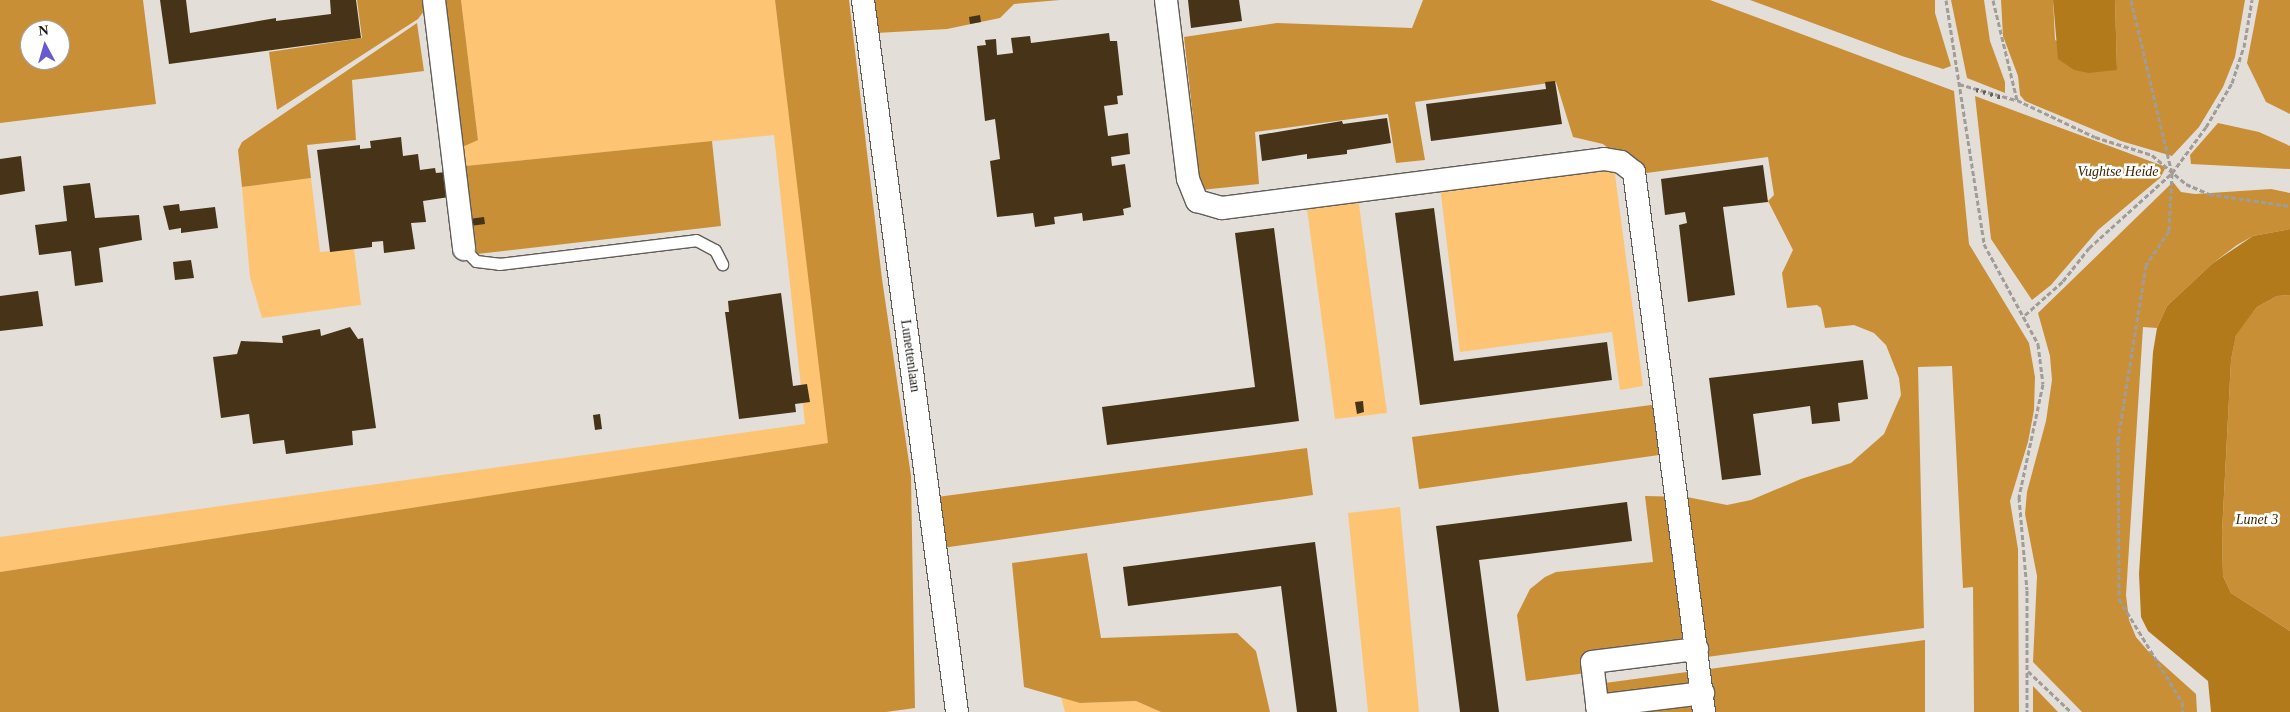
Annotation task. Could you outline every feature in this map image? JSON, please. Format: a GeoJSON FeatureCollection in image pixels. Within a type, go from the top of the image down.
{"type":"FeatureCollection","features":[{"type":"Feature","properties":{"kind":"street"},"geometry":{"type":"LineString","coordinates":[[434,0],[464,249]]}},
{"type":"Feature","properties":{"kind":"street","name":"Lunettenlaan"},"geometry":{"type":"LineString","coordinates":[[863,0],[957,712]]}},
{"type":"Feature","properties":{"kind":"street"},"geometry":{"type":"LineString","coordinates":[[1166,0],[1188,179],[1197,201],[1222,208],[1604,159],[1620,162],[1634,172],[1697,649],[1704,702],[1598,709],[1592,662],[1697,649]]}},
{"type":"Feature","properties":{"kind":"lane"},"geometry":{"type":"LineString","coordinates":[[464,249],[476,261],[498,264],[696,240],[714,250],[722,264]]}},
{"type":"Feature","properties":{"kind":"path"},"geometry":{"type":"LineString","coordinates":[[1946,0],[1984,244],[2025,315],[2038,344],[2043,384],[2019,497],[2028,590],[2027,712]]}},
{"type":"Feature","properties":{"kind":"path"},"geometry":{"type":"LineString","coordinates":[[1993,0],[1997,28],[2017,100]]}},
{"type":"Feature","properties":{"kind":"path"},"geometry":{"type":"LineString","coordinates":[[2131,0],[2172,173],[2169,232],[2146,265],[2118,440],[2119,599],[2182,702],[2183,712]]}},
{"type":"Feature","properties":{"kind":"path"},"geometry":{"type":"LineString","coordinates":[[2025,315],[2063,281],[2089,248],[2172,173],[2206,127],[2232,83],[2244,47],[2252,0]]}},
{"type":"Feature","properties":{"kind":"path"},"geometry":{"type":"LineString","coordinates":[[1959,84],[2017,100],[2095,137],[2152,155],[2186,184],[2209,194],[2290,206]]}},
{"type":"Feature","properties":{"kind":"path"},"geometry":{"type":"LineString","coordinates":[[2027,671],[2071,712]]}},
{"type":"Feature","properties":{"kind":"shaded area"},"geometry":{"type":"Polygon","coordinates":[[[461,0],[775,0],[829,443],[0,572],[0,537],[805,424],[774,135],[465,166],[458,149],[478,139],[461,0]]]}},
{"type":"Feature","properties":{"kind":"shaded area"},"geometry":{"type":"Polygon","coordinates":[[[2053,0],[2115,0],[2117,70],[2089,73],[2074,70],[2058,59],[2053,0]]]}},
{"type":"Feature","properties":{"kind":"shaded area"},"geometry":{"type":"Polygon","coordinates":[[[1614,167],[1643,386],[1620,390],[1612,332],[1460,352],[1439,178],[1614,167]]]}},
{"type":"Feature","properties":{"kind":"shaded area"},"geometry":{"type":"Polygon","coordinates":[[[311,178],[320,252],[354,249],[361,305],[262,318],[250,277],[242,187],[311,178]]]}},
{"type":"Feature","properties":{"kind":"shaded area"},"geometry":{"type":"Polygon","coordinates":[[[1358,197],[1387,413],[1335,419],[1306,201],[1358,197]]]}},
{"type":"Feature","properties":{"kind":"shaded area"},"geometry":{"type":"Polygon","coordinates":[[[2290,229],[2290,295],[2277,296],[2257,307],[2236,335],[2231,360],[2222,533],[2223,576],[2231,593],[2290,631],[2290,712],[2211,712],[2208,681],[2148,631],[2141,617],[2139,574],[2153,352],[2157,328],[2167,306],[2213,263],[2253,236],[2290,229]]]}},
{"type":"Feature","properties":{"kind":"shaded area"},"geometry":{"type":"Polygon","coordinates":[[[1400,507],[1419,712],[1368,712],[1348,513],[1400,507]]]}},
{"type":"Feature","properties":{"kind":"shaded area"},"geometry":{"type":"Polygon","coordinates":[[[1061,697],[1080,703],[1136,701],[1161,712],[1065,712],[1061,697]]]}},
{"type":"Feature","properties":{"kind":"green space"},"geometry":{"type":"Polygon","coordinates":[[[0,0],[143,0],[156,104],[0,123],[0,0]]]}},
{"type":"Feature","properties":{"kind":"green space"},"geometry":{"type":"Polygon","coordinates":[[[357,0],[425,0],[424,11],[418,19],[277,110],[269,52],[362,38],[357,0]]]}},
{"type":"Feature","properties":{"kind":"green space"},"geometry":{"type":"Polygon","coordinates":[[[438,0],[461,0],[478,140],[458,149],[438,0]]]}},
{"type":"Feature","properties":{"kind":"green space"},"geometry":{"type":"Polygon","coordinates":[[[775,0],[849,0],[882,279],[911,476],[915,708],[886,712],[0,712],[0,572],[828,443],[775,0]]]}},
{"type":"Feature","properties":{"kind":"green space"},"geometry":{"type":"Polygon","coordinates":[[[872,0],[1060,0],[1014,4],[1000,18],[947,29],[876,33],[872,0]]]}},
{"type":"Feature","properties":{"kind":"green space"},"geometry":{"type":"Polygon","coordinates":[[[1423,0],[1710,0],[1954,91],[1969,244],[2029,343],[2035,377],[2034,410],[2028,442],[2010,501],[2018,549],[2019,712],[1974,712],[1973,587],[1963,588],[1952,366],[1918,367],[1924,628],[1526,681],[1517,615],[1530,589],[1545,577],[1556,572],[1653,562],[1645,496],[1687,497],[1727,505],[1751,500],[1801,479],[1851,463],[1884,434],[1901,395],[1899,378],[1886,345],[1874,333],[1854,325],[1825,328],[1821,308],[1817,305],[1787,308],[1782,273],[1793,250],[1768,201],[1774,195],[1768,157],[1631,175],[1628,164],[1603,144],[1573,137],[1556,82],[1415,102],[1425,160],[1396,163],[1388,114],[1255,132],[1259,184],[1201,190],[1184,37],[1277,23],[1412,28],[1423,0]]]}},
{"type":"Feature","properties":{"kind":"green space"},"geometry":{"type":"Polygon","coordinates":[[[1750,0],[1935,0],[1935,13],[1951,66],[1943,69],[1902,56],[1750,0]]]}},
{"type":"Feature","properties":{"kind":"green space"},"geometry":{"type":"Polygon","coordinates":[[[1951,0],[1984,0],[1990,41],[2005,82],[2005,93],[1967,78],[1951,0]]]}},
{"type":"Feature","properties":{"kind":"green space"},"geometry":{"type":"Polygon","coordinates":[[[2001,0],[2053,0],[2055,40],[2117,70],[2115,0],[2245,0],[2235,57],[2223,87],[2199,127],[2172,156],[2121,141],[2025,101],[2020,95],[2018,76],[2003,36],[2001,0]]]}},
{"type":"Feature","properties":{"kind":"green space"},"geometry":{"type":"Polygon","coordinates":[[[2259,0],[2290,0],[2290,114],[2266,102],[2247,63],[2259,0]]]}},
{"type":"Feature","properties":{"kind":"green space"},"geometry":{"type":"Polygon","coordinates":[[[417,23],[424,71],[352,80],[356,140],[307,145],[311,178],[242,187],[238,150],[242,142],[417,23]]]}},
{"type":"Feature","properties":{"kind":"green space","name":"Vughtse Heide"},"geometry":{"type":"Polygon","coordinates":[[[1975,96],[2166,167],[2160,178],[2098,230],[2051,285],[2032,300],[1991,239],[1975,96]]]}},
{"type":"Feature","properties":{"kind":"green space"},"geometry":{"type":"Polygon","coordinates":[[[2218,123],[2259,132],[2290,146],[2290,169],[2191,164],[2190,155],[2218,123]]]}},
{"type":"Feature","properties":{"kind":"green space"},"geometry":{"type":"Polygon","coordinates":[[[712,141],[721,226],[477,254],[465,166],[712,141]]]}},
{"type":"Feature","properties":{"kind":"green space"},"geometry":{"type":"Polygon","coordinates":[[[2173,182],[2181,192],[2195,194],[2271,189],[2290,193],[2290,229],[2253,236],[2237,245],[2213,263],[2167,306],[2157,328],[2143,327],[2126,595],[2129,620],[2136,637],[2148,651],[2196,694],[2197,712],[2082,712],[2033,662],[2037,576],[2025,514],[2027,492],[2046,421],[2052,380],[2050,356],[2038,313],[2173,182]]]}},
{"type":"Feature","properties":{"kind":"green space","name":"Lunet 3"},"geometry":{"type":"Polygon","coordinates":[[[2290,295],[2290,631],[2231,593],[2223,576],[2222,533],[2231,360],[2236,334],[2257,307],[2277,296],[2290,295]]]}},
{"type":"Feature","properties":{"kind":"green space"},"geometry":{"type":"Polygon","coordinates":[[[1654,406],[1659,455],[1419,489],[1412,437],[1654,406]]]}},
{"type":"Feature","properties":{"kind":"green space"},"geometry":{"type":"Polygon","coordinates":[[[1307,448],[1313,495],[942,548],[937,497],[1307,448]]]}},
{"type":"Feature","properties":{"kind":"green space"},"geometry":{"type":"Polygon","coordinates":[[[1087,553],[1101,638],[1237,633],[1256,651],[1270,712],[1161,712],[1136,701],[1080,703],[1024,687],[1012,563],[1087,553]]]}},
{"type":"Feature","properties":{"kind":"green space"},"geometry":{"type":"Polygon","coordinates":[[[1925,640],[1925,712],[1590,712],[1590,685],[1925,640]]]}},
{"type":"Feature","properties":{"kind":"green space"},"geometry":{"type":"Polygon","coordinates":[[[2033,686],[2058,712],[2033,712],[2033,686]]]}},
{"type":"Feature","properties":{"kind":"building"},"geometry":{"type":"Polygon","coordinates":[[[160,0],[186,0],[190,33],[276,18],[276,21],[331,14],[330,0],[356,0],[361,38],[169,64],[160,0]]]}},
{"type":"Feature","properties":{"kind":"building"},"geometry":{"type":"Polygon","coordinates":[[[1188,0],[1239,0],[1242,21],[1191,28],[1188,0]]]}},
{"type":"Feature","properties":{"kind":"building"},"geometry":{"type":"Polygon","coordinates":[[[980,15],[981,22],[970,24],[969,17],[980,15]]]}},
{"type":"Feature","properties":{"kind":"building"},"geometry":{"type":"Polygon","coordinates":[[[1109,33],[1110,41],[1117,41],[1123,95],[1117,96],[1118,104],[1104,106],[1108,136],[1128,133],[1130,154],[1111,157],[1112,166],[1125,164],[1131,207],[1123,209],[1124,215],[1083,221],[1082,213],[1054,217],[1055,224],[1035,227],[1033,213],[997,217],[990,161],[1000,159],[995,119],[985,121],[977,46],[986,45],[985,40],[996,39],[997,55],[1013,53],[1011,38],[1030,36],[1031,43],[1109,33]]]}},
{"type":"Feature","properties":{"kind":"building"},"geometry":{"type":"Polygon","coordinates":[[[1555,81],[1562,124],[1431,141],[1426,104],[1546,89],[1545,82],[1555,81]]]}},
{"type":"Feature","properties":{"kind":"building"},"geometry":{"type":"Polygon","coordinates":[[[1387,118],[1391,143],[1347,150],[1347,154],[1307,159],[1307,154],[1262,161],[1259,135],[1342,121],[1343,124],[1387,118]]]}},
{"type":"Feature","properties":{"kind":"building"},"geometry":{"type":"Polygon","coordinates":[[[401,137],[403,156],[418,154],[420,170],[435,168],[436,173],[446,172],[449,197],[423,201],[426,222],[411,223],[415,249],[384,253],[383,241],[372,242],[372,247],[330,252],[317,150],[360,145],[360,149],[371,148],[370,141],[401,137]]]}},
{"type":"Feature","properties":{"kind":"building"},"geometry":{"type":"Polygon","coordinates":[[[21,156],[25,191],[0,195],[0,159],[21,156]]]}},
{"type":"Feature","properties":{"kind":"building"},"geometry":{"type":"Polygon","coordinates":[[[1763,165],[1768,202],[1723,207],[1735,295],[1688,302],[1679,225],[1687,223],[1685,212],[1665,215],[1661,179],[1763,165]]]}},
{"type":"Feature","properties":{"kind":"building"},"geometry":{"type":"Polygon","coordinates":[[[90,183],[95,218],[139,215],[142,240],[99,248],[103,282],[75,286],[71,251],[39,255],[35,225],[67,221],[63,186],[90,183]]]}},
{"type":"Feature","properties":{"kind":"building"},"geometry":{"type":"Polygon","coordinates":[[[179,204],[180,211],[215,207],[218,228],[181,233],[181,228],[169,230],[163,206],[179,204]]]}},
{"type":"Feature","properties":{"kind":"building"},"geometry":{"type":"Polygon","coordinates":[[[1434,208],[1454,361],[1607,342],[1612,380],[1420,405],[1395,213],[1434,208]]]}},
{"type":"Feature","properties":{"kind":"building"},"geometry":{"type":"Polygon","coordinates":[[[484,217],[485,224],[470,226],[469,219],[484,217]]]}},
{"type":"Feature","properties":{"kind":"building"},"geometry":{"type":"Polygon","coordinates":[[[1274,228],[1299,421],[1107,445],[1102,407],[1255,387],[1235,233],[1274,228]]]}},
{"type":"Feature","properties":{"kind":"building"},"geometry":{"type":"Polygon","coordinates":[[[191,260],[194,278],[175,280],[173,262],[191,260]]]}},
{"type":"Feature","properties":{"kind":"building"},"geometry":{"type":"Polygon","coordinates":[[[38,291],[43,326],[0,331],[0,296],[38,291]]]}},
{"type":"Feature","properties":{"kind":"building"},"geometry":{"type":"Polygon","coordinates":[[[781,293],[793,386],[807,384],[810,402],[795,404],[796,412],[739,419],[725,312],[729,312],[728,301],[781,293]]]}},
{"type":"Feature","properties":{"kind":"building"},"geometry":{"type":"Polygon","coordinates":[[[350,327],[358,339],[363,338],[376,428],[352,431],[353,445],[286,454],[284,440],[253,444],[249,414],[221,418],[213,357],[237,354],[241,341],[283,343],[282,336],[320,329],[321,336],[350,327]]]}},
{"type":"Feature","properties":{"kind":"building"},"geometry":{"type":"Polygon","coordinates":[[[1863,360],[1868,399],[1838,403],[1840,421],[1812,424],[1810,406],[1753,414],[1761,475],[1722,480],[1709,378],[1863,360]]]}},
{"type":"Feature","properties":{"kind":"building"},"geometry":{"type":"Polygon","coordinates":[[[1363,401],[1364,412],[1357,414],[1355,402],[1363,401]]]}},
{"type":"Feature","properties":{"kind":"building"},"geometry":{"type":"Polygon","coordinates":[[[600,414],[602,429],[595,430],[593,415],[600,414]]]}},
{"type":"Feature","properties":{"kind":"building"},"geometry":{"type":"Polygon","coordinates":[[[1627,502],[1632,541],[1479,560],[1499,712],[1460,712],[1436,526],[1627,502]]]}},
{"type":"Feature","properties":{"kind":"building"},"geometry":{"type":"Polygon","coordinates":[[[1315,542],[1337,712],[1297,712],[1281,586],[1128,606],[1123,567],[1315,542]]]}},
{"type":"Feature","properties":{"kind":"railway"},"geometry":{"type":"LineString","coordinates":[[1976,90],[2002,98]]}}]}
